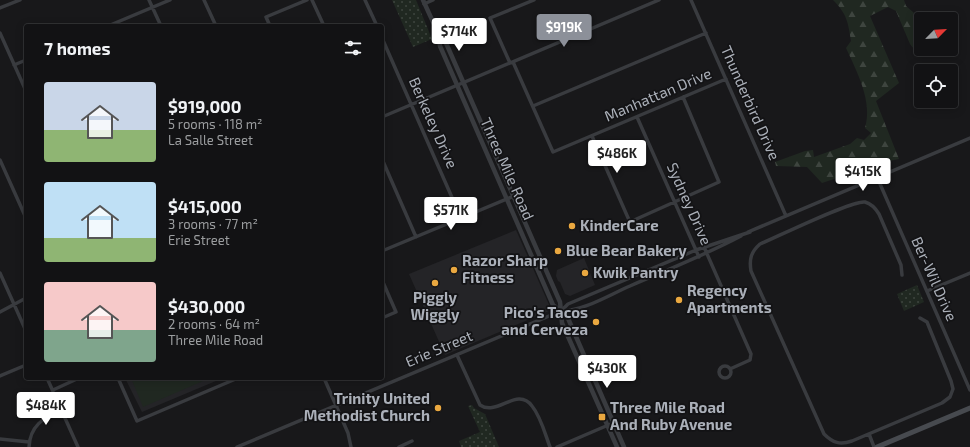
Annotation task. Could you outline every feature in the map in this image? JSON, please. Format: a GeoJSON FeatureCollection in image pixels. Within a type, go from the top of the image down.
{"type":"FeatureCollection","features":[{"type":"Feature","properties":{"kind":"main road"},"geometry":{"type":"LineString","coordinates":[[875,447],[970,408]]}},
{"type":"Feature","properties":{"kind":"street"},"geometry":{"type":"LineString","coordinates":[[0,8],[20,0]]}},
{"type":"Feature","properties":{"kind":"street"},"geometry":{"type":"LineString","coordinates":[[149,0],[159,24]]}},
{"type":"Feature","properties":{"kind":"street"},"geometry":{"type":"LineString","coordinates":[[113,24],[170,0]]}},
{"type":"Feature","properties":{"kind":"street"},"geometry":{"type":"LineString","coordinates":[[204,0],[215,24]]}},
{"type":"Feature","properties":{"kind":"street"},"geometry":{"type":"LineString","coordinates":[[269,24],[266,17],[306,0]]}},
{"type":"Feature","properties":{"kind":"street"},"geometry":{"type":"LineString","coordinates":[[312,0],[323,24]]}},
{"type":"Feature","properties":{"kind":"street"},"geometry":{"type":"LineString","coordinates":[[366,0],[376,24]]}},
{"type":"Feature","properties":{"kind":"street"},"geometry":{"type":"LineString","coordinates":[[424,2],[433,0]]}},
{"type":"Feature","properties":{"kind":"street"},"geometry":{"type":"LineString","coordinates":[[534,0],[490,18],[533,106],[706,33]]}},
{"type":"Feature","properties":{"kind":"street"},"geometry":{"type":"LineString","coordinates":[[384,116],[659,0]]}},
{"type":"Feature","properties":{"kind":"street","name":"Thunderbird Drive"},"geometry":{"type":"LineString","coordinates":[[691,0],[786,216]]}},
{"type":"Feature","properties":{"kind":"street","name":"Three Mile Road"},"geometry":{"type":"LineString","coordinates":[[424,2],[438,33],[446,43],[514,196],[560,302],[561,311]]}},
{"type":"Feature","properties":{"kind":"street"},"geometry":{"type":"LineString","coordinates":[[0,33],[24,87]]}},
{"type":"Feature","properties":{"kind":"street","name":"Three Mile Road"},"geometry":{"type":"LineString","coordinates":[[438,33],[440,46],[553,305],[567,316],[610,424],[617,447]]}},
{"type":"Feature","properties":{"kind":"street","name":"Berkeley Drive"},"geometry":{"type":"LineString","coordinates":[[384,43],[461,218]]}},
{"type":"Feature","properties":{"kind":"street"},"geometry":{"type":"LineString","coordinates":[[14,65],[24,61]]}},
{"type":"Feature","properties":{"kind":"street","name":"Manhattan Drive"},"geometry":{"type":"LineString","coordinates":[[533,106],[553,152],[726,79]]}},
{"type":"Feature","properties":{"kind":"street"},"geometry":{"type":"LineString","coordinates":[[592,136],[630,221],[675,203],[718,183],[719,180],[683,98]]}},
{"type":"Feature","properties":{"kind":"street","name":"Sydney Drive"},"geometry":{"type":"LineString","coordinates":[[637,117],[699,256]]}},
{"type":"Feature","properties":{"kind":"street","name":"Erie Street"},"geometry":{"type":"LineString","coordinates":[[561,311],[571,311],[605,297],[707,253],[786,216],[970,138]]}},
{"type":"Feature","properties":{"kind":"street"},"geometry":{"type":"LineString","coordinates":[[0,160],[24,214]]}},
{"type":"Feature","properties":{"kind":"street"},"geometry":{"type":"LineString","coordinates":[[384,164],[416,237]]}},
{"type":"Feature","properties":{"kind":"street","name":"Ber-Wil Drive"},"geometry":{"type":"LineString","coordinates":[[876,177],[970,390]]}},
{"type":"Feature","properties":{"kind":"street"},"geometry":{"type":"LineString","coordinates":[[384,250],[514,196]]}},
{"type":"Feature","properties":{"kind":"street"},"geometry":{"type":"LineString","coordinates":[[902,275],[901,265],[879,214],[874,207],[865,202],[847,206],[760,244],[751,254],[750,262],[751,271],[824,434],[836,443],[843,444],[869,434],[932,408],[950,397],[953,390],[951,381],[927,322],[920,318]]}},
{"type":"Feature","properties":{"kind":"street","name":"Erie Street"},"geometry":{"type":"LineString","coordinates":[[237,447],[561,311],[568,304],[633,276],[696,250],[750,232]]}},
{"type":"Feature","properties":{"kind":"street"},"geometry":{"type":"LineString","coordinates":[[704,247],[751,354],[750,360],[730,369]]}},
{"type":"Feature","properties":{"kind":"street"},"geometry":{"type":"LineString","coordinates":[[0,273],[24,327]]}},
{"type":"Feature","properties":{"kind":"street"},"geometry":{"type":"LineString","coordinates":[[927,291],[970,273]]}},
{"type":"Feature","properties":{"kind":"street"},"geometry":{"type":"LineString","coordinates":[[633,276],[636,283]]}},
{"type":"Feature","properties":{"kind":"street"},"geometry":{"type":"LineString","coordinates":[[384,285],[396,312],[384,317]]}},
{"type":"Feature","properties":{"kind":"street"},"geometry":{"type":"LineString","coordinates":[[602,290],[605,297]]}},
{"type":"Feature","properties":{"kind":"street"},"geometry":{"type":"LineString","coordinates":[[0,312],[24,299]]}},
{"type":"Feature","properties":{"kind":"street"},"geometry":{"type":"LineString","coordinates":[[457,355],[480,405],[489,408],[515,399],[528,402],[535,410],[550,447]]}},
{"type":"Feature","properties":{"kind":"street"},"geometry":{"type":"LineString","coordinates":[[0,376],[24,366]]}},
{"type":"Feature","properties":{"kind":"street"},"geometry":{"type":"LineString","coordinates":[[48,380],[78,447]]}},
{"type":"Feature","properties":{"kind":"street"},"geometry":{"type":"LineString","coordinates":[[52,390],[74,380]]}},
{"type":"Feature","properties":{"kind":"street"},"geometry":{"type":"LineString","coordinates":[[119,380],[137,421],[233,380]]}},
{"type":"Feature","properties":{"kind":"street"},"geometry":{"type":"LineString","coordinates":[[325,380],[348,433],[351,447]]}},
{"type":"Feature","properties":{"kind":"street"},"geometry":{"type":"LineString","coordinates":[[29,447],[32,432],[37,424],[44,418],[61,410]]}},
{"type":"Feature","properties":{"kind":"street"},"geometry":{"type":"LineString","coordinates":[[557,447],[610,424]]}},
{"type":"Feature","properties":{"kind":"street","name":"Three Mile Road"},"geometry":{"type":"LineString","coordinates":[[610,424],[624,447]]}},
{"type":"Feature","properties":{"kind":"street"},"geometry":{"type":"LineString","coordinates":[[869,434],[875,447]]}},
{"type":"Feature","properties":{"kind":"street"},"geometry":{"type":"LineString","coordinates":[[0,439],[29,442]]}},
{"type":"Feature","properties":{"kind":"street"},"geometry":{"type":"LineString","coordinates":[[250,442],[252,447]]}},
{"type":"Feature","properties":{"kind":"street"},"geometry":{"type":"LineString","coordinates":[[399,447],[412,442]]}},
{"type":"Feature","properties":{"kind":"shaded area"},"geometry":{"type":"Polygon","coordinates":[[[516,230],[550,307],[549,311],[445,355],[409,274],[516,230]]]}},
{"type":"Feature","properties":{"kind":"shaded area"},"geometry":{"type":"Polygon","coordinates":[[[584,258],[595,285],[570,296],[565,294],[556,276],[557,270],[584,258]]]}},
{"type":"Feature","properties":{"kind":"shaded area"},"geometry":{"type":"Polygon","coordinates":[[[126,380],[218,380],[142,412],[126,380]]]}},
{"type":"Feature","properties":{"kind":"green space"},"geometry":{"type":"Polygon","coordinates":[[[392,0],[416,0],[432,39],[413,47],[392,0]]]}},
{"type":"Feature","properties":{"kind":"green space"},"geometry":{"type":"Polygon","coordinates":[[[833,0],[904,0],[906,6],[914,13],[914,49],[910,44],[896,11],[888,7],[870,16],[899,83],[876,101],[899,159],[874,164],[850,178],[837,178],[822,183],[807,167],[776,166],[775,162],[805,151],[813,150],[814,157],[850,144],[857,138],[864,140],[871,133],[865,128],[867,108],[863,87],[846,48],[851,41],[848,23],[841,10],[833,0]]]}},
{"type":"Feature","properties":{"kind":"green space"},"geometry":{"type":"Polygon","coordinates":[[[917,285],[924,302],[904,311],[897,294],[917,285]]]}},
{"type":"Feature","properties":{"kind":"green space"},"geometry":{"type":"Polygon","coordinates":[[[132,380],[205,380],[143,407],[132,380]]]}},
{"type":"Feature","properties":{"kind":"green space"},"geometry":{"type":"Polygon","coordinates":[[[472,405],[474,408],[485,414],[499,447],[461,447],[459,441],[480,432],[468,406],[472,405]]]}},
{"type":"Feature","properties":{"kind":"place","name":"KinderCare"},"geometry":{"type":"Point","coordinates":[572,226]}},
{"type":"Feature","properties":{"kind":"place","name":"Blue Bear Bakery"},"geometry":{"type":"Point","coordinates":[558,251]}},
{"type":"Feature","properties":{"kind":"place","name":"Razor Sharp Fitness"},"geometry":{"type":"Point","coordinates":[454,270]}},
{"type":"Feature","properties":{"kind":"place","name":"Kwik Pantry"},"geometry":{"type":"Point","coordinates":[585,273]}},
{"type":"Feature","properties":{"kind":"place","name":"Piggly Wiggly"},"geometry":{"type":"Point","coordinates":[435,283]}},
{"type":"Feature","properties":{"kind":"place","name":"Regency Apartments"},"geometry":{"type":"Point","coordinates":[679,300]}},
{"type":"Feature","properties":{"kind":"place","name":"Pico's Tacos and Cerveza"},"geometry":{"type":"Point","coordinates":[596,322]}},
{"type":"Feature","properties":{"kind":"place","name":"Trinity United Methodist Church"},"geometry":{"type":"Point","coordinates":[438,408]}},
{"type":"Feature","properties":{"kind":"place","name":"Three Mile Road And Ruby Avenue"},"geometry":{"type":"Point","coordinates":[602,417]}}]}
